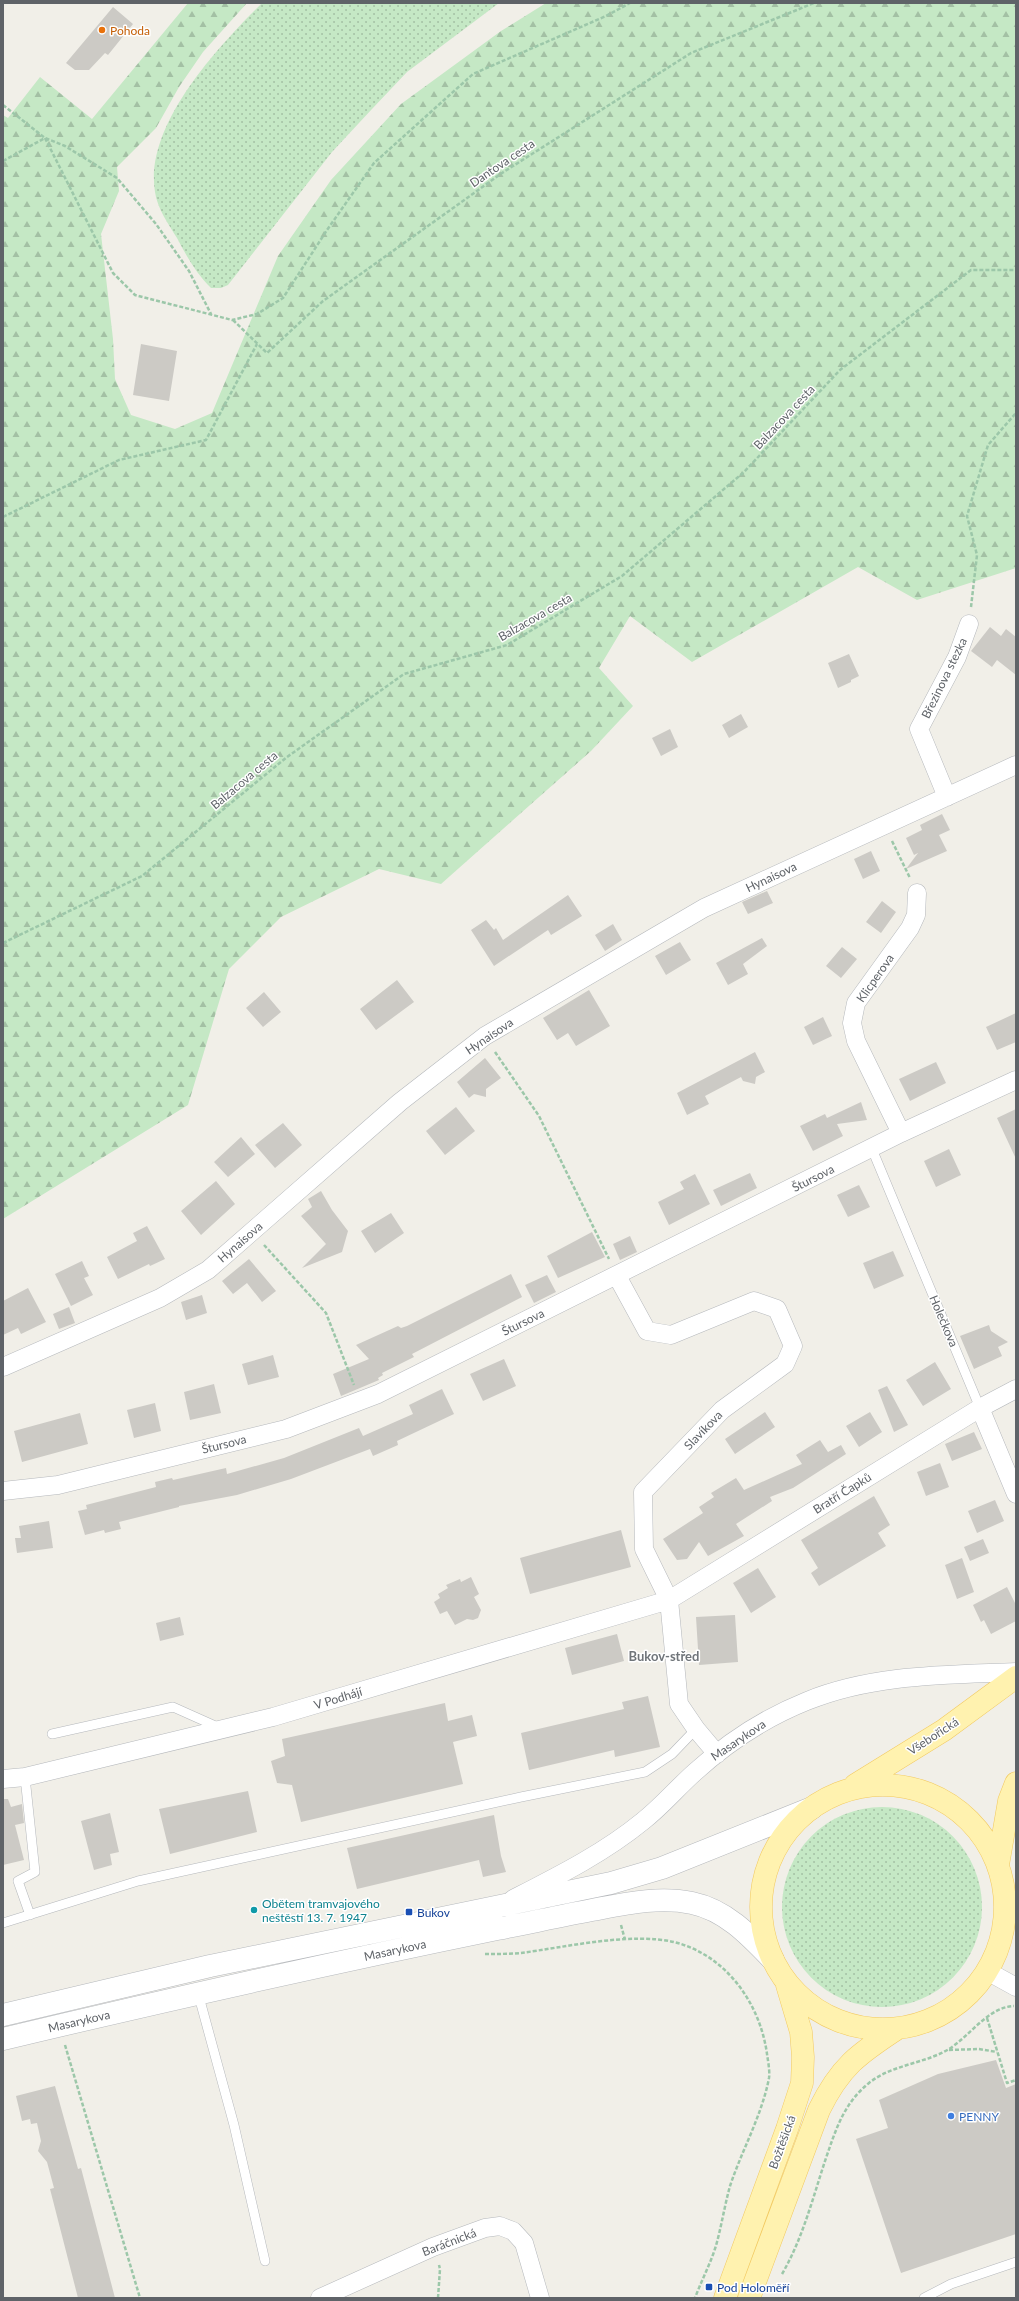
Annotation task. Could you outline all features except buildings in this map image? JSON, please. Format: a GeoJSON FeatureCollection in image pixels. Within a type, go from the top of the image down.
{"type":"FeatureCollection","features":[{"type":"Feature","properties":{"kind":"main road","name":"Všebořická"},"geometry":{"type":"LineString","coordinates":[[848,1790],[944,1730],[1016,1676]]}},
{"type":"Feature","properties":{"kind":"main road"},"geometry":{"type":"LineString","coordinates":[[880,1785],[900,1786],[928,1793],[940,1799],[962,1813],[977,1829],[988,1844],[998,1865],[1002,1881],[1004,1918],[996,1951],[987,1971],[976,1986],[949,2009],[930,2019],[898,2028],[857,2027],[838,2021],[813,2007],[786,1982],[773,1960],[764,1935],[761,1916],[764,1879],[771,1858],[782,1839],[797,1820],[812,1808],[848,1790],[880,1785]]}},
{"type":"Feature","properties":{"kind":"main road"},"geometry":{"type":"LineString","coordinates":[[998,1865],[1014,1791]]}},
{"type":"Feature","properties":{"kind":"main road","name":"Božtěšická"},"geometry":{"type":"LineString","coordinates":[[725,2298],[787,2129],[802,2083],[803,2057],[801,2032],[786,1982]]}},
{"type":"Feature","properties":{"kind":"main road","name":"Božtěšická"},"geometry":{"type":"LineString","coordinates":[[749,2298],[819,2110],[828,2091],[837,2076],[849,2063],[898,2028]]}},
{"type":"Feature","properties":{"kind":"street","name":"Březinova stezka"},"geometry":{"type":"LineString","coordinates":[[947,798],[919,729],[957,657],[969,624]]}},
{"type":"Feature","properties":{"kind":"street","name":"Hynaisova"},"geometry":{"type":"LineString","coordinates":[[3,1367],[160,1298],[208,1270],[400,1102],[485,1036],[704,908],[947,798],[1016,765]]}},
{"type":"Feature","properties":{"kind":"street","name":"Klicperova"},"geometry":{"type":"LineString","coordinates":[[901,1134],[856,1041],[852,1023],[856,1004],[910,928],[916,915],[917,893]]}},
{"type":"Feature","properties":{"kind":"street","name":"Štursova"},"geometry":{"type":"LineString","coordinates":[[3,1491],[58,1485],[286,1429],[378,1394],[901,1134],[1016,1080]]}},
{"type":"Feature","properties":{"kind":"street","name":"Slavíkova"},"geometry":{"type":"LineString","coordinates":[[617,1276],[647,1330],[671,1335],[754,1301],[777,1309],[792,1346],[785,1364],[722,1410],[643,1492],[644,1549],[669,1600],[679,1704],[696,1729],[717,1754]]}},
{"type":"Feature","properties":{"kind":"street","name":"Bratří Čapků"},"geometry":{"type":"LineString","coordinates":[[669,1600],[980,1408],[1016,1389]]}},
{"type":"Feature","properties":{"kind":"street","name":"Holečkova"},"geometry":{"type":"LineString","coordinates":[[980,1408],[1016,1494]]}},
{"type":"Feature","properties":{"kind":"street","name":"V Podhájí"},"geometry":{"type":"LineString","coordinates":[[3,1779],[25,1777],[273,1717],[669,1600]]}},
{"type":"Feature","properties":{"kind":"street","name":"Masarykova"},"geometry":{"type":"LineString","coordinates":[[500,1906],[555,1877],[620,1838],[666,1801],[717,1754],[747,1732],[780,1713],[808,1700],[874,1682],[911,1677],[1016,1672]]}},
{"type":"Feature","properties":{"kind":"street","name":"Masarykova"},"geometry":{"type":"LineString","coordinates":[[3,2015],[210,1966],[611,1883],[662,1868],[812,1808]]}},
{"type":"Feature","properties":{"kind":"street","name":"Masarykova"},"geometry":{"type":"LineString","coordinates":[[3,2039],[198,1993],[524,1923],[616,1906],[669,1900],[693,1903],[714,1911],[735,1923],[773,1960]]}},
{"type":"Feature","properties":{"kind":"street"},"geometry":{"type":"LineString","coordinates":[[987,1971],[1016,1987]]}},
{"type":"Feature","properties":{"kind":"street","name":"Baráčnická"},"geometry":{"type":"LineString","coordinates":[[320,2298],[433,2247],[485,2228],[500,2226],[509,2229],[524,2243],[540,2298]]}},
{"type":"Feature","properties":{"kind":"lane","name":"Holečkova"},"geometry":{"type":"LineString","coordinates":[[872,1149],[980,1408]]}},
{"type":"Feature","properties":{"kind":"lane"},"geometry":{"type":"LineString","coordinates":[[52,1734],[173,1707],[223,1729]]}},
{"type":"Feature","properties":{"kind":"lane"},"geometry":{"type":"LineString","coordinates":[[3,1923],[138,1881],[521,1797],[645,1772],[672,1754],[696,1729]]}},
{"type":"Feature","properties":{"kind":"lane"},"geometry":{"type":"LineString","coordinates":[[25,1777],[34,1872],[18,1881],[30,1915]]}},
{"type":"Feature","properties":{"kind":"lane"},"geometry":{"type":"LineString","coordinates":[[198,1993],[234,2125],[265,2261]]}},
{"type":"Feature","properties":{"kind":"lane"},"geometry":{"type":"LineString","coordinates":[[924,2298],[951,2284],[1016,2262]]}},
{"type":"Feature","properties":{"kind":"path"},"geometry":{"type":"LineString","coordinates":[[45,138],[114,273],[135,295],[232,320],[257,314],[282,298],[326,230],[374,163],[473,74],[606,16],[630,3]]}},
{"type":"Feature","properties":{"kind":"path","name":"Dantova cesta"},"geometry":{"type":"LineString","coordinates":[[232,320],[267,353],[323,301],[502,173],[691,53],[814,3]]}},
{"type":"Feature","properties":{"kind":"path"},"geometry":{"type":"LineString","coordinates":[[3,105],[45,138],[65,146],[117,178],[156,224],[189,271],[211,314]]}},
{"type":"Feature","properties":{"kind":"path"},"geometry":{"type":"LineString","coordinates":[[3,161],[45,138]]}},
{"type":"Feature","properties":{"kind":"path","name":"Balzacova cesta"},"geometry":{"type":"LineString","coordinates":[[3,943],[142,876],[287,756],[404,674],[508,645],[622,576],[744,472],[840,370],[972,270],[1016,270]]}},
{"type":"Feature","properties":{"kind":"path"},"geometry":{"type":"LineString","coordinates":[[3,517],[119,460],[206,440],[257,344]]}},
{"type":"Feature","properties":{"kind":"path"},"geometry":{"type":"LineString","coordinates":[[969,624],[977,555],[967,516],[988,445],[1016,413]]}},
{"type":"Feature","properties":{"kind":"path"},"geometry":{"type":"LineString","coordinates":[[885,825],[917,893]]}},
{"type":"Feature","properties":{"kind":"path"},"geometry":{"type":"LineString","coordinates":[[485,1036],[538,1116],[617,1276]]}},
{"type":"Feature","properties":{"kind":"path"},"geometry":{"type":"LineString","coordinates":[[252,1231],[326,1313],[360,1400]]}},
{"type":"Feature","properties":{"kind":"path"},"geometry":{"type":"LineString","coordinates":[[482,1954],[519,1953],[625,1940],[674,1942],[709,1958],[730,1974],[746,1994],[760,2025],[766,2044],[770,2076],[763,2101],[730,2186],[716,2244],[695,2298]]}},
{"type":"Feature","properties":{"kind":"path"},"geometry":{"type":"LineString","coordinates":[[948,2050],[987,2018],[1004,2007],[1016,2006]]}},
{"type":"Feature","properties":{"kind":"path"},"geometry":{"type":"LineString","coordinates":[[987,2018],[1007,2083],[1016,2080]]}},
{"type":"Feature","properties":{"kind":"path"},"geometry":{"type":"LineString","coordinates":[[63,2037],[140,2298]]}},
{"type":"Feature","properties":{"kind":"path"},"geometry":{"type":"LineString","coordinates":[[779,2278],[796,2247],[839,2122],[852,2100],[870,2082],[883,2074],[948,2050],[979,2049],[997,2052]]}},
{"type":"Feature","properties":{"kind":"path"},"geometry":{"type":"LineString","coordinates":[[433,2247],[440,2269],[438,2298]]}},
{"type":"Feature","properties":{"kind":"green space"},"geometry":{"type":"Polygon","coordinates":[[[188,3],[247,3],[203,52],[179,87],[156,128],[117,167],[119,191],[101,234],[113,339],[115,379],[131,415],[175,429],[212,413],[278,256],[331,180],[401,104],[501,31],[546,3],[1016,3],[1016,568],[917,600],[858,567],[692,662],[630,616],[599,668],[633,706],[591,751],[441,884],[379,869],[281,917],[229,969],[188,1105],[3,1219],[3,115],[8,118],[40,77],[92,119],[188,3]]]}},
{"type":"Feature","properties":{"kind":"green space"},"geometry":{"type":"Polygon","coordinates":[[[262,3],[499,3],[407,72],[332,152],[228,285],[221,288],[211,288],[201,277],[184,252],[161,210],[155,192],[155,166],[161,140],[172,114],[188,89],[206,64],[262,3]]]}},
{"type":"Feature","properties":{"kind":"green space"},"geometry":{"type":"Polygon","coordinates":[[[882,1807],[901,1809],[929,1819],[945,1830],[959,1844],[970,1860],[974,1869],[980,1888],[982,1907],[980,1926],[970,1954],[959,1970],[945,1984],[929,1995],[920,1999],[901,2005],[882,2007],[863,2005],[835,1995],[819,1984],[805,1970],[794,1954],[790,1945],[784,1926],[782,1907],[784,1888],[794,1860],[805,1844],[819,1830],[835,1819],[844,1815],[863,1809],[882,1807]]]}},
{"type":"Feature","properties":{"kind":"place","name":"Pohoda"},"geometry":{"type":"Point","coordinates":[102,30]}},
{"type":"Feature","properties":{"kind":"place","name":"Obětem tramvajového neštěstí 13. 7. 1947"},"geometry":{"type":"Point","coordinates":[254,1910]}},
{"type":"Feature","properties":{"kind":"place","name":"Bukov"},"geometry":{"type":"Point","coordinates":[409,1912]}},
{"type":"Feature","properties":{"kind":"place","name":"PENNY"},"geometry":{"type":"Point","coordinates":[951,2116]}},
{"type":"Feature","properties":{"kind":"place","name":"Pod Holoměří"},"geometry":{"type":"Point","coordinates":[709,2287]}},
{"type":"Feature","properties":{"kind":"district","name":"Bukov-střed"},"geometry":{"type":"Point","coordinates":[664,1656]}}]}
